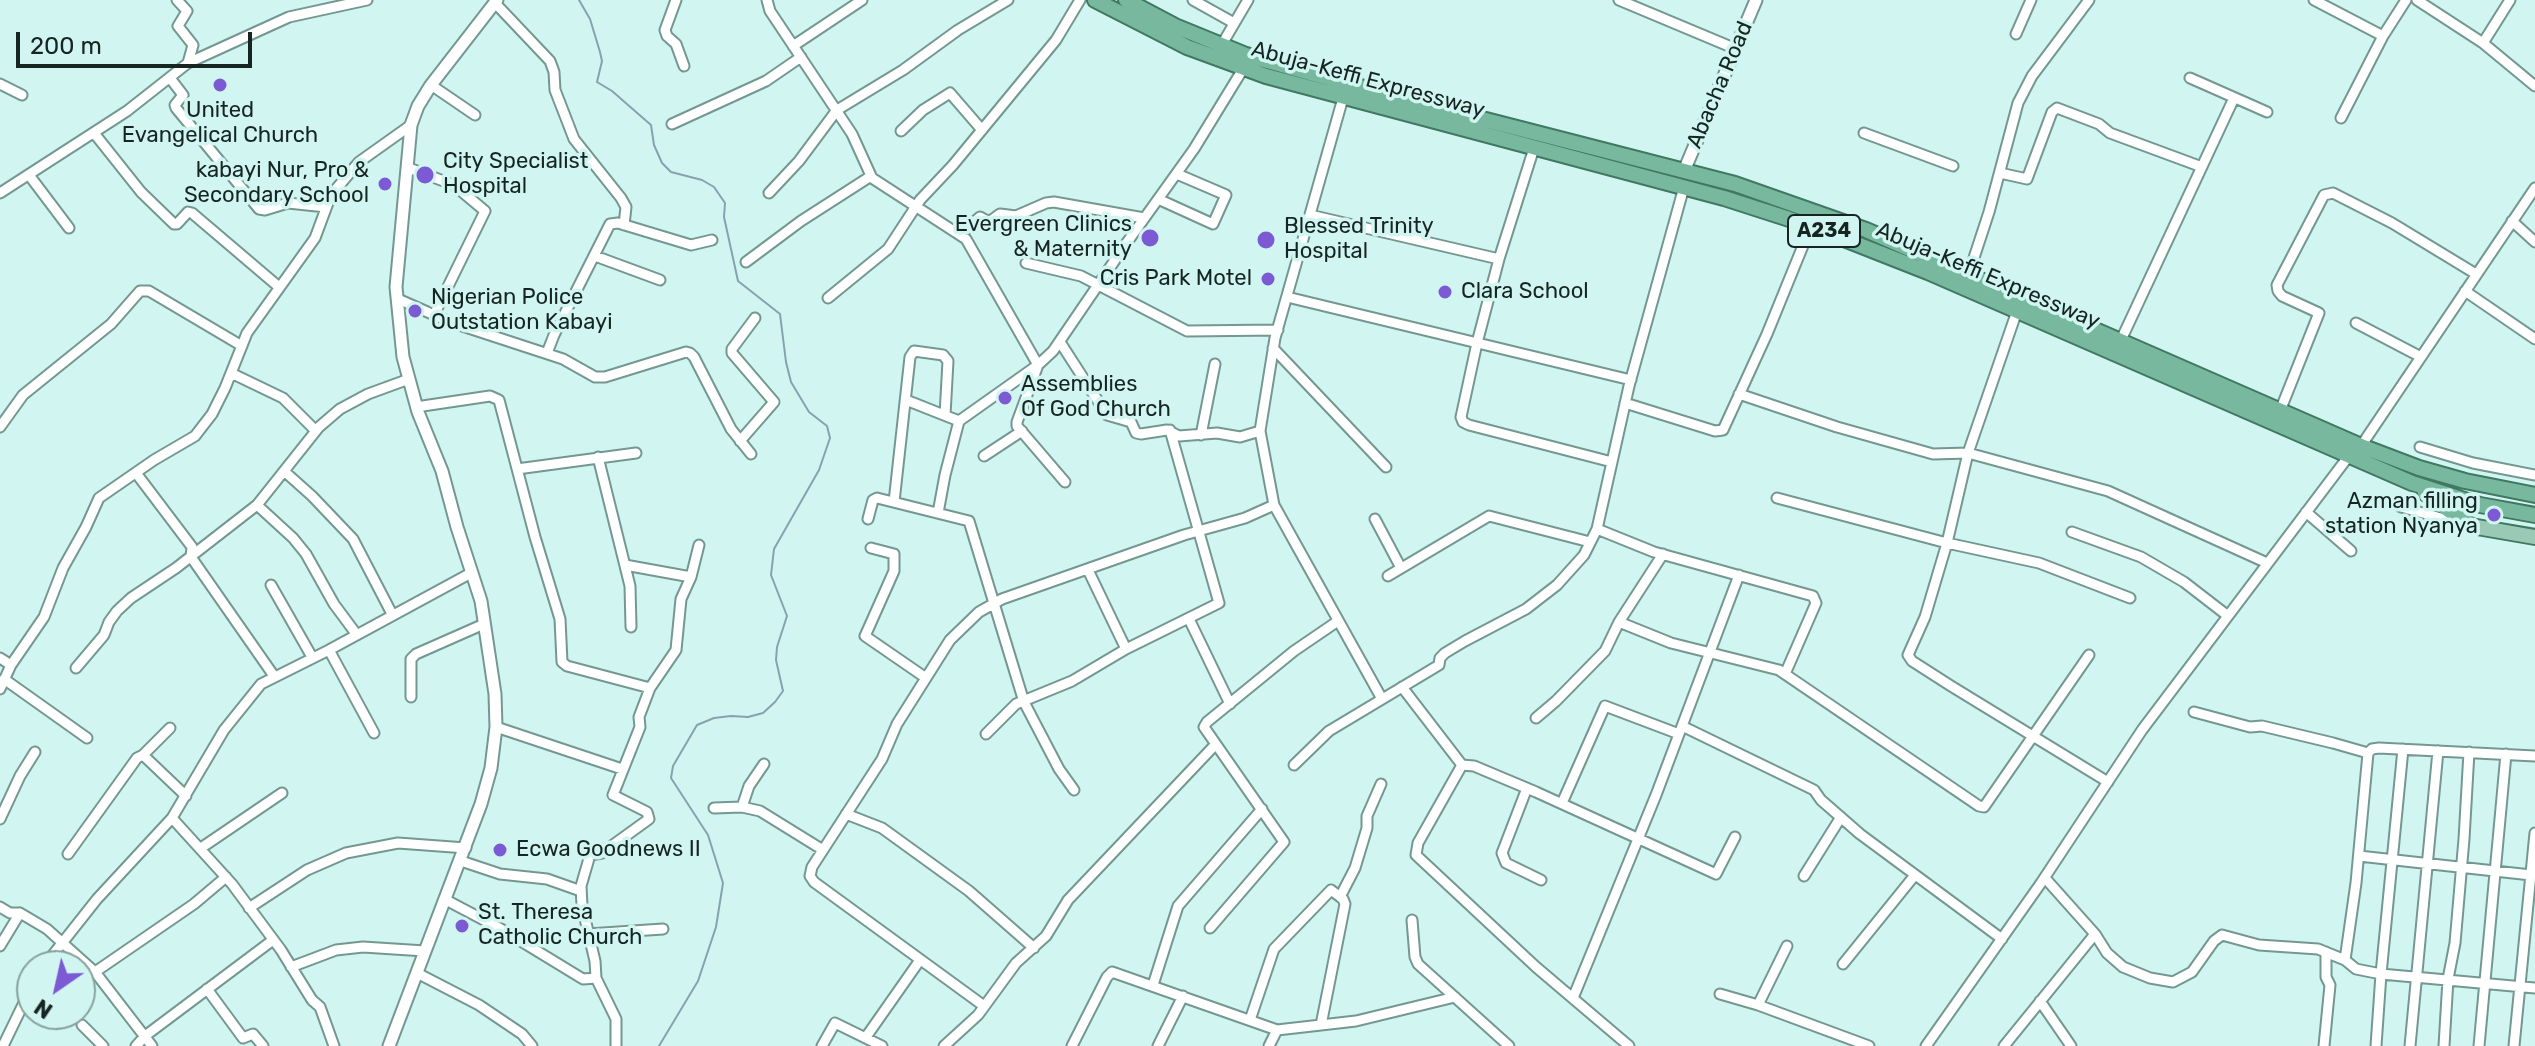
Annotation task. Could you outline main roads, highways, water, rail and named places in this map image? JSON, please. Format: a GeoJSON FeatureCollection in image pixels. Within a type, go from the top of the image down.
{"type":"FeatureCollection","features":[{"type":"Feature","properties":{"kind":"highway","name":"Abuja-Keffi Expressway"},"geometry":{"type":"LineString","coordinates":[[1096,0],[1127,6],[1221,46],[1289,68],[1764,194],[1866,230],[1969,273],[2361,446],[2465,481],[2535,495]]}},
{"type":"Feature","properties":{"kind":"highway","name":"Abuja-Keffi Expressway"},"geometry":{"type":"LineString","coordinates":[[1127,6],[1187,47],[1243,69],[1735,201],[1811,226],[1891,256],[2412,483],[2480,505],[2535,515]]}},
{"type":"Feature","properties":{"kind":"highway"},"geometry":{"type":"LineString","coordinates":[[2412,483],[2471,526]]}},
{"type":"Feature","properties":{"kind":"main road"},"geometry":{"type":"LineString","coordinates":[[2471,526],[2535,537]]}},
{"type":"Feature","properties":{"kind":"waterway"},"geometry":{"type":"LineString","coordinates":[[579,0],[590,19],[602,61],[597,82],[651,125],[654,145],[662,163],[671,172],[702,180],[714,187],[725,203],[724,217],[738,281],[780,314],[791,382],[809,412],[827,426],[830,438],[819,470],[774,549],[771,575],[787,616],[776,660],[783,691],[763,713],[748,717],[714,718],[697,725],[673,766],[671,778],[708,835],[723,883],[716,927],[698,981],[659,1046]]}},
{"type":"Feature","properties":{"kind":"place","name":"United Evangelical Church"},"geometry":{"type":"Point","coordinates":[220,85]}},
{"type":"Feature","properties":{"kind":"place","name":"City Specialist Hospital"},"geometry":{"type":"Point","coordinates":[425,175]}},
{"type":"Feature","properties":{"kind":"place","name":"kabayi Nur, Pro & Secondary School"},"geometry":{"type":"Point","coordinates":[385,184]}},
{"type":"Feature","properties":{"kind":"place","name":"Evergreen Clinics & Maternity"},"geometry":{"type":"Point","coordinates":[1150,238]}},
{"type":"Feature","properties":{"kind":"place","name":"Blessed Trinity Hospital"},"geometry":{"type":"Point","coordinates":[1266,240]}},
{"type":"Feature","properties":{"kind":"place","name":"Cris Park Motel"},"geometry":{"type":"Point","coordinates":[1268,279]}},
{"type":"Feature","properties":{"kind":"place","name":"Clara School"},"geometry":{"type":"Point","coordinates":[1445,292]}},
{"type":"Feature","properties":{"kind":"place","name":"Nigerian Police Outstation Kabayi"},"geometry":{"type":"Point","coordinates":[415,311]}},
{"type":"Feature","properties":{"kind":"place","name":"Assemblies Of God Church"},"geometry":{"type":"Point","coordinates":[1005,398]}},
{"type":"Feature","properties":{"kind":"place","name":"Azman filling station Nyanya"},"geometry":{"type":"Point","coordinates":[2494,515]}},
{"type":"Feature","properties":{"kind":"place","name":"Ecwa Goodnews II"},"geometry":{"type":"Point","coordinates":[500,850]}},
{"type":"Feature","properties":{"kind":"place","name":"St. Theresa Catholic Church"},"geometry":{"type":"Point","coordinates":[462,926]}}]}
